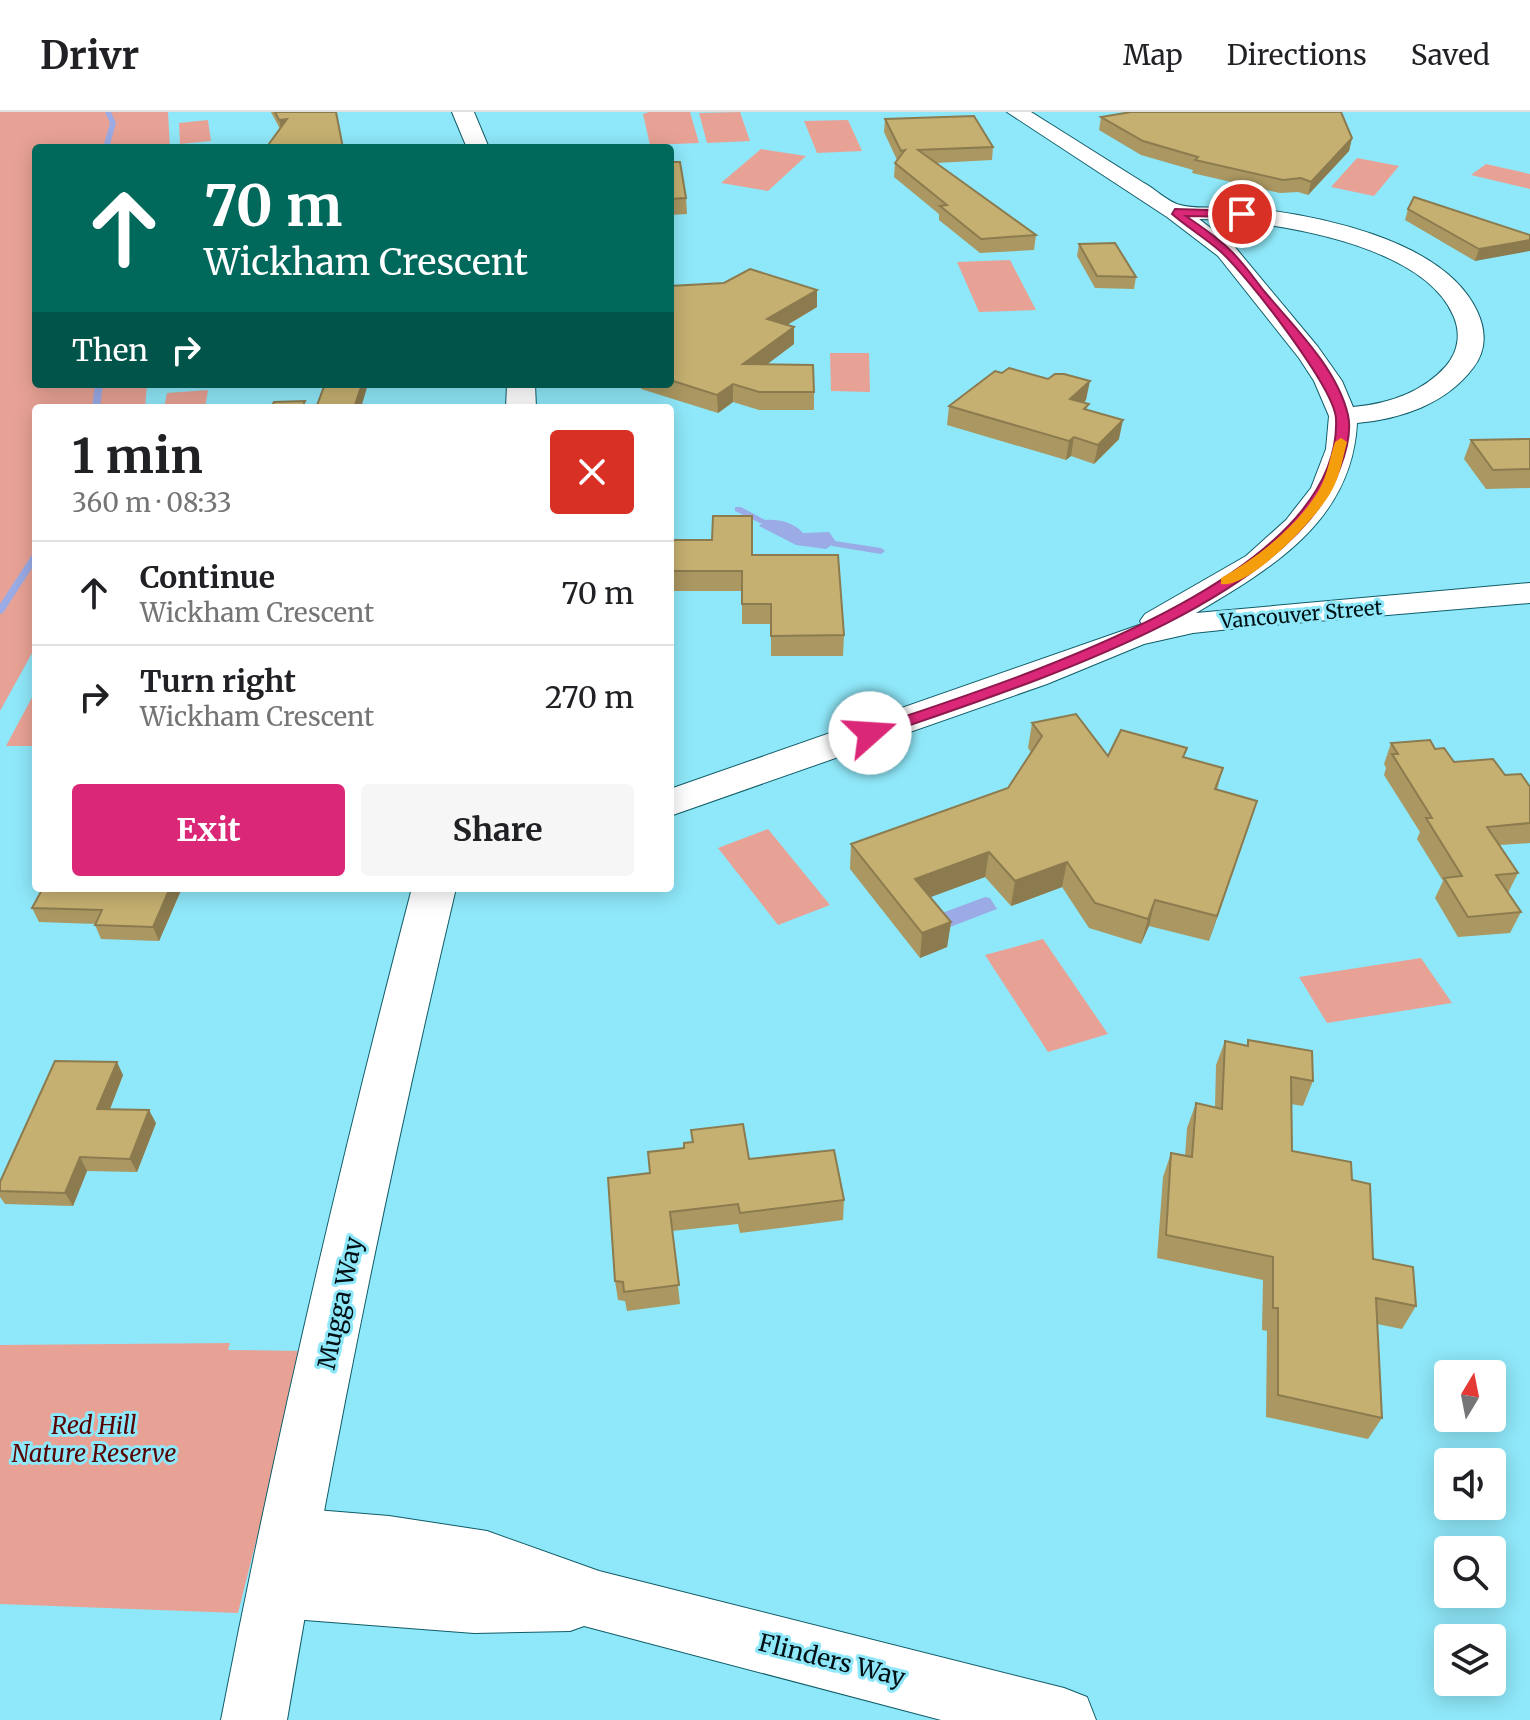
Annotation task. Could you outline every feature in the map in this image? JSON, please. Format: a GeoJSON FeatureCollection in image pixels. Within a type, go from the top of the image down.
{"type":"FeatureCollection","features":[{"type":"Feature","properties":{"kind":"main road"},"geometry":{"type":"LineString","coordinates":[[463,112],[476,144]]}},
{"type":"Feature","properties":{"kind":"main road","name":"Mugga Way"},"geometry":{"type":"LineString","coordinates":[[254,1720],[389,1070],[433,892]]}},
{"type":"Feature","properties":{"kind":"street"},"geometry":{"type":"LineString","coordinates":[[1017,112],[1175,212],[1226,251],[1309,353],[1328,381],[1343,416],[1341,449],[1326,490],[1297,527],[1257,563],[1134,636]]}},
{"type":"Feature","properties":{"kind":"street"},"geometry":{"type":"LineString","coordinates":[[1175,212],[1230,213],[1318,227],[1368,243],[1415,264],[1448,287],[1464,305],[1472,327],[1469,350],[1460,372],[1432,393],[1394,410],[1343,416]]}},
{"type":"Feature","properties":{"kind":"street"},"geometry":{"type":"LineString","coordinates":[[1257,563],[1264,579],[1289,597],[1306,604],[1341,610]]}},
{"type":"Feature","properties":{"kind":"street","name":"Vancouver Street"},"geometry":{"type":"LineString","coordinates":[[674,802],[1034,676],[1134,636],[1193,623],[1530,593]]}},
{"type":"Feature","properties":{"kind":"street","name":"Flinders Way"},"geometry":{"type":"LineString","coordinates":[[285,1563],[474,1603],[599,1601],[1064,1720]]}},
{"type":"Feature","properties":{"kind":"green space"},"geometry":{"type":"Polygon","coordinates":[[[0,112],[168,112],[170,144],[32,144],[32,388],[147,388],[145,404],[32,404],[32,653],[0,711],[0,112]]]}},
{"type":"Feature","properties":{"kind":"green space"},"geometry":{"type":"Polygon","coordinates":[[[690,112],[699,143],[650,144],[643,114],[690,112]]]}},
{"type":"Feature","properties":{"kind":"green space"},"geometry":{"type":"Polygon","coordinates":[[[740,112],[750,141],[707,143],[699,113],[740,112]]]}},
{"type":"Feature","properties":{"kind":"green space"},"geometry":{"type":"Polygon","coordinates":[[[208,120],[211,141],[180,144],[179,123],[208,120]]]}},
{"type":"Feature","properties":{"kind":"green space"},"geometry":{"type":"Polygon","coordinates":[[[848,120],[862,151],[817,153],[804,121],[848,120]]]}},
{"type":"Feature","properties":{"kind":"green space"},"geometry":{"type":"Polygon","coordinates":[[[761,149],[806,156],[768,191],[721,183],[761,149]]]}},
{"type":"Feature","properties":{"kind":"green space"},"geometry":{"type":"Polygon","coordinates":[[[1357,158],[1399,166],[1374,196],[1331,187],[1357,158]]]}},
{"type":"Feature","properties":{"kind":"green space"},"geometry":{"type":"Polygon","coordinates":[[[1486,164],[1530,174],[1530,189],[1471,175],[1486,164]]]}},
{"type":"Feature","properties":{"kind":"green space"},"geometry":{"type":"Polygon","coordinates":[[[1010,260],[1036,310],[979,312],[957,262],[1010,260]]]}},
{"type":"Feature","properties":{"kind":"green space"},"geometry":{"type":"Polygon","coordinates":[[[830,353],[869,353],[870,392],[831,391],[830,353]]]}},
{"type":"Feature","properties":{"kind":"green space"},"geometry":{"type":"Polygon","coordinates":[[[208,390],[206,404],[165,404],[167,393],[208,390]]]}},
{"type":"Feature","properties":{"kind":"green space"},"geometry":{"type":"Polygon","coordinates":[[[32,697],[32,746],[6,746],[32,697]]]}},
{"type":"Feature","properties":{"kind":"green space"},"geometry":{"type":"Polygon","coordinates":[[[768,829],[830,905],[778,925],[718,848],[768,829]]]}},
{"type":"Feature","properties":{"kind":"green space"},"geometry":{"type":"Polygon","coordinates":[[[1043,939],[1108,1034],[1048,1052],[985,955],[1043,939]]]}},
{"type":"Feature","properties":{"kind":"green space"},"geometry":{"type":"Polygon","coordinates":[[[1421,958],[1452,1003],[1327,1023],[1299,977],[1421,958]]]}},
{"type":"Feature","properties":{"kind":"green space","name":"Red Hill Nature Reserve"},"geometry":{"type":"Polygon","coordinates":[[[230,1343],[228,1350],[304,1351],[238,1613],[0,1604],[0,1345],[230,1343]]]}},
{"type":"Feature","properties":{"kind":"water"},"geometry":{"type":"Polygon","coordinates":[[[765,520],[786,522],[803,533],[829,532],[836,542],[826,549],[796,545],[759,526],[765,520]]]}},
{"type":"Feature","properties":{"kind":"water"},"geometry":{"type":"Polygon","coordinates":[[[985,897],[990,898],[997,909],[950,927],[942,913],[985,897]]]}},
{"type":"Feature","properties":{"kind":"building"},"geometry":{"type":"Polygon","coordinates":[[[275,112],[336,112],[342,144],[269,144],[287,119],[279,120],[275,112]]]}},
{"type":"Feature","properties":{"kind":"building"},"geometry":{"type":"Polygon","coordinates":[[[1131,112],[1341,112],[1352,138],[1311,182],[1301,178],[1283,180],[1195,160],[1198,157],[1143,141],[1101,117],[1131,112]]]}},
{"type":"Feature","properties":{"kind":"building"},"geometry":{"type":"Polygon","coordinates":[[[974,116],[993,147],[918,150],[1036,235],[981,239],[940,206],[947,205],[895,163],[905,150],[901,151],[885,119],[974,116]]]}},
{"type":"Feature","properties":{"kind":"building"},"geometry":{"type":"Polygon","coordinates":[[[674,162],[680,162],[686,198],[674,199],[674,162]]]}},
{"type":"Feature","properties":{"kind":"building"},"geometry":{"type":"Polygon","coordinates":[[[1414,197],[1530,235],[1530,240],[1479,249],[1408,209],[1414,197]]]}},
{"type":"Feature","properties":{"kind":"building"},"geometry":{"type":"Polygon","coordinates":[[[1115,243],[1136,277],[1097,276],[1079,244],[1115,243]]]}},
{"type":"Feature","properties":{"kind":"building"},"geometry":{"type":"Polygon","coordinates":[[[750,269],[817,290],[767,319],[794,327],[743,364],[813,365],[814,392],[759,392],[733,384],[717,395],[674,381],[674,286],[724,283],[750,269]]]}},
{"type":"Feature","properties":{"kind":"building"},"geometry":{"type":"Polygon","coordinates":[[[1009,368],[1048,379],[1055,374],[1064,374],[1090,381],[1070,399],[1089,404],[1084,409],[1123,420],[1098,445],[1074,437],[1069,441],[949,406],[995,371],[1002,373],[1009,368]]]}},
{"type":"Feature","properties":{"kind":"building"},"geometry":{"type":"Polygon","coordinates":[[[324,388],[361,388],[355,404],[318,404],[324,388]]]}},
{"type":"Feature","properties":{"kind":"building"},"geometry":{"type":"Polygon","coordinates":[[[305,401],[304,404],[274,402],[305,401]]]}},
{"type":"Feature","properties":{"kind":"building"},"geometry":{"type":"Polygon","coordinates":[[[1530,439],[1530,469],[1493,470],[1471,440],[1530,439]]]}},
{"type":"Feature","properties":{"kind":"building"},"geometry":{"type":"Polygon","coordinates":[[[713,516],[752,516],[752,555],[838,555],[844,635],[771,636],[771,604],[742,604],[742,571],[674,571],[674,540],[712,540],[713,516]]]}},
{"type":"Feature","properties":{"kind":"building"},"geometry":{"type":"Polygon","coordinates":[[[1076,714],[1108,756],[1121,730],[1187,748],[1183,757],[1223,768],[1215,789],[1257,801],[1217,916],[1155,900],[1148,919],[1095,903],[1067,862],[1015,881],[989,852],[915,879],[951,922],[922,933],[851,844],[1008,788],[1042,736],[1032,723],[1076,714]]]}},
{"type":"Feature","properties":{"kind":"building"},"geometry":{"type":"Polygon","coordinates":[[[1430,740],[1435,749],[1444,748],[1454,762],[1493,759],[1505,775],[1521,774],[1530,787],[1530,823],[1487,827],[1518,873],[1496,875],[1521,912],[1468,917],[1444,878],[1462,876],[1426,818],[1432,818],[1392,754],[1398,754],[1391,743],[1430,740]]]}},
{"type":"Feature","properties":{"kind":"building"},"geometry":{"type":"Polygon","coordinates":[[[41,892],[168,892],[153,927],[95,925],[102,910],[32,908],[41,892]]]}},
{"type":"Feature","properties":{"kind":"building"},"geometry":{"type":"Polygon","coordinates":[[[1248,1040],[1312,1051],[1313,1081],[1291,1077],[1292,1151],[1351,1162],[1352,1180],[1370,1184],[1373,1259],[1413,1267],[1416,1306],[1376,1298],[1382,1418],[1278,1395],[1278,1308],[1273,1308],[1273,1257],[1166,1235],[1171,1153],[1192,1157],[1196,1103],[1222,1109],[1225,1041],[1248,1046],[1248,1040]]]}},
{"type":"Feature","properties":{"kind":"building"},"geometry":{"type":"Polygon","coordinates":[[[55,1061],[117,1062],[97,1109],[149,1110],[130,1159],[80,1157],[65,1193],[0,1191],[0,1182],[55,1061]]]}},
{"type":"Feature","properties":{"kind":"building"},"geometry":{"type":"Polygon","coordinates":[[[743,1124],[749,1159],[834,1150],[844,1200],[740,1213],[738,1204],[670,1212],[679,1285],[624,1292],[623,1282],[615,1281],[608,1178],[650,1173],[648,1152],[684,1148],[684,1143],[693,1142],[691,1130],[743,1124]]]}},
{"type":"Feature","properties":{"kind":"waterway"},"geometry":{"type":"LineString","coordinates":[[107,144],[113,123],[108,112]]}},
{"type":"Feature","properties":{"kind":"waterway"},"geometry":{"type":"LineString","coordinates":[[96,404],[98,388]]}},
{"type":"Feature","properties":{"kind":"waterway"},"geometry":{"type":"LineString","coordinates":[[738,509],[763,521]]}},
{"type":"Feature","properties":{"kind":"waterway"},"geometry":{"type":"LineString","coordinates":[[835,544],[881,551]]}},
{"type":"Feature","properties":{"kind":"waterway"},"geometry":{"type":"LineString","coordinates":[[0,611],[32,561]]}},
{"type":"Feature","properties":{"kind":"slow traffic"},"geometry":{"type":"LineString","coordinates":[[1226,581],[1257,563],[1297,527],[1326,490],[1341,442]]}},
{"type":"Feature","properties":{"kind":"route"},"geometry":{"type":"LineString","coordinates":[[870,733],[1034,676],[1134,636],[1257,563],[1297,527],[1326,490],[1341,449],[1343,416],[1328,381],[1226,251],[1175,212],[1242,214]]}}]}
